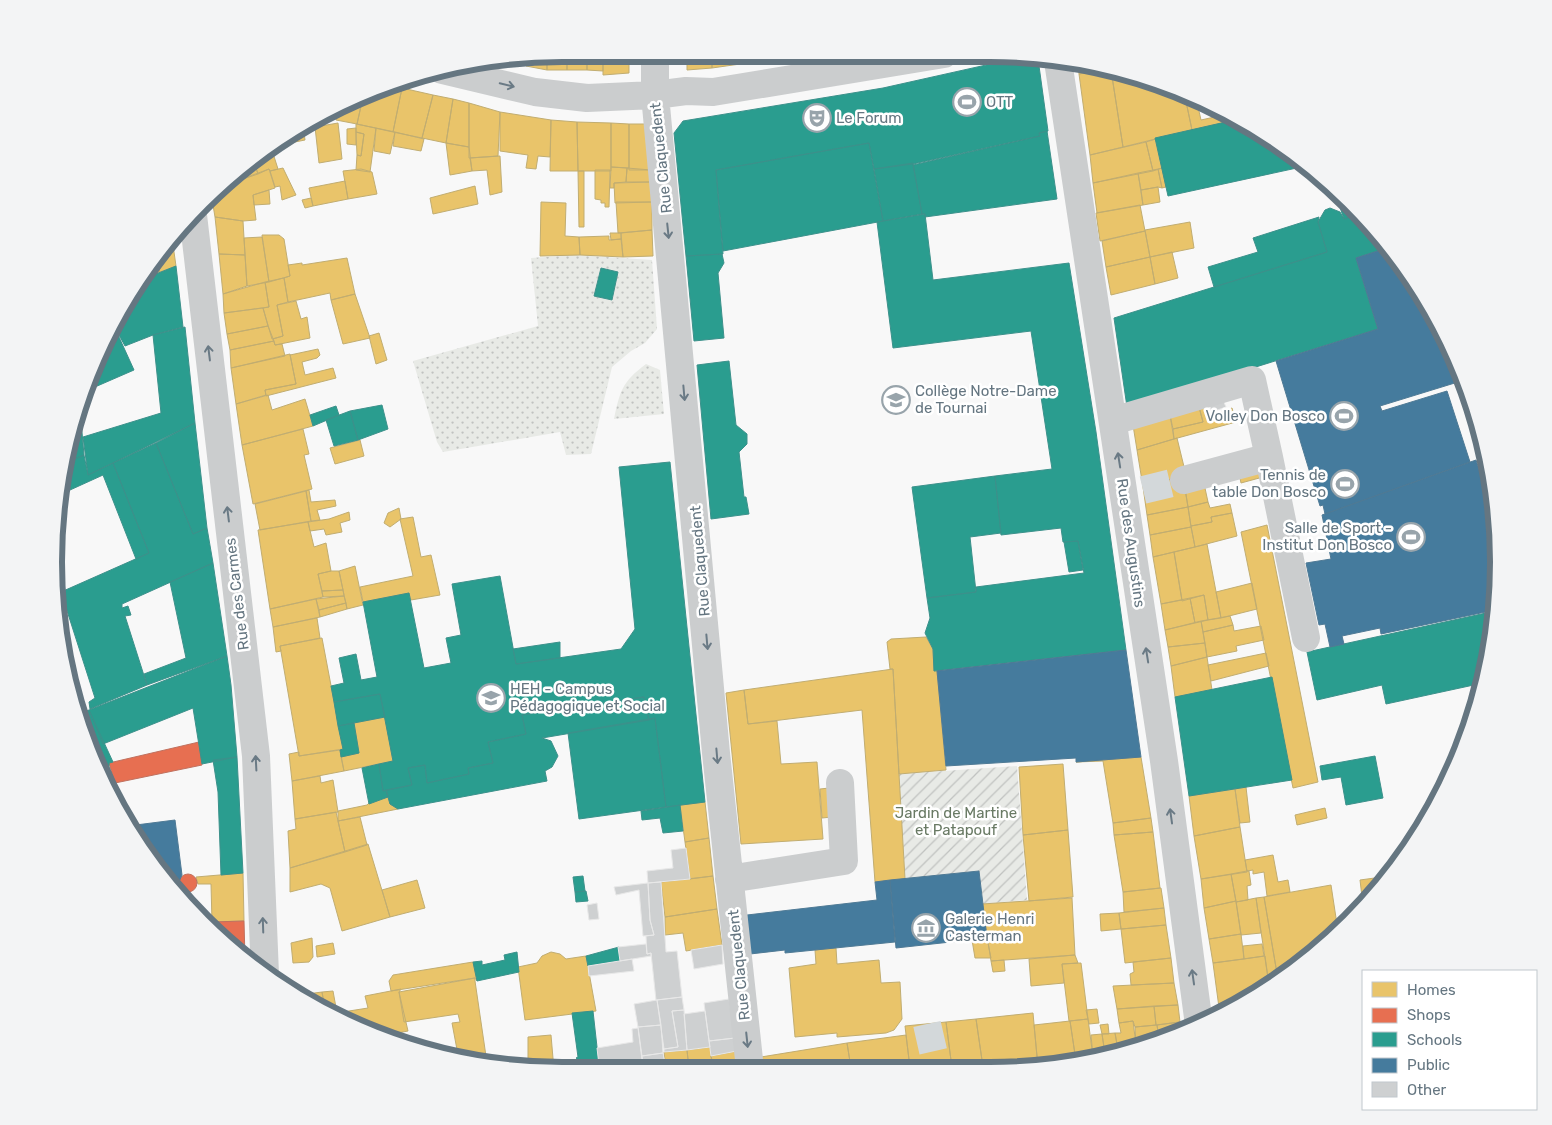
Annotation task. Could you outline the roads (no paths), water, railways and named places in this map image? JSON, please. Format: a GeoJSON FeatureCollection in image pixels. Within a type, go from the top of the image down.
{"type":"FeatureCollection","features":[{"type":"Feature","properties":{"kind":"street","name":"Rue Claquedent"},"geometry":{"type":"LineString","coordinates":[[655,62],[655,95],[729,878],[749,1062]]}},
{"type":"Feature","properties":{"kind":"street"},"geometry":{"type":"LineString","coordinates":[[458,74],[535,92],[587,98],[655,95],[686,91],[713,92],[895,62]]}},
{"type":"Feature","properties":{"kind":"street","name":"Rue des Augustins"},"geometry":{"type":"LineString","coordinates":[[1059,68],[1113,421],[1134,493],[1164,762],[1198,1017]]}},
{"type":"Feature","properties":{"kind":"street","name":"Rue des Carmes"},"geometry":{"type":"LineString","coordinates":[[194,225],[256,756],[265,964]]}},
{"type":"Feature","properties":{"kind":"street"},"geometry":{"type":"LineString","coordinates":[[1113,421],[1252,380],[1306,638]]}},
{"type":"Feature","properties":{"kind":"street"},"geometry":{"type":"LineString","coordinates":[[1184,480],[1269,457]]}},
{"type":"Feature","properties":{"kind":"street"},"geometry":{"type":"LineString","coordinates":[[729,878],[844,860],[840,783]]}},
{"type":"Feature","properties":{"kind":"tunnel"},"geometry":{"type":"LineString","coordinates":[[1143,490],[1184,480]]}},
{"type":"Feature","properties":{"kind":"tunnel"},"geometry":{"type":"LineString","coordinates":[[927,1024],[936,1062]]}},
{"type":"Feature","properties":{"kind":"place","name":"OTT"},"geometry":{"type":"Point","coordinates":[967,102]}},
{"type":"Feature","properties":{"kind":"place","name":"Le Forum"},"geometry":{"type":"Point","coordinates":[817,118]}},
{"type":"Feature","properties":{"kind":"place","name":"Collège Notre-Dame de Tournai"},"geometry":{"type":"Point","coordinates":[896,400]}},
{"type":"Feature","properties":{"kind":"place","name":"Volley Don Bosco"},"geometry":{"type":"Point","coordinates":[1344,416]}},
{"type":"Feature","properties":{"kind":"place","name":"Tennis de table Don Bosco"},"geometry":{"type":"Point","coordinates":[1345,484]}},
{"type":"Feature","properties":{"kind":"place","name":"Salle de Sport - Institut Don Bosco"},"geometry":{"type":"Point","coordinates":[1411,537]}},
{"type":"Feature","properties":{"kind":"place","name":"HEH - Campus Pédagogique et Social"},"geometry":{"type":"Point","coordinates":[491,698]}},
{"type":"Feature","properties":{"kind":"place","name":"Galerie Henri Casterman"},"geometry":{"type":"Point","coordinates":[926,928]}},
{"type":"Feature","properties":{"kind":"park label","name":"Jardin de Martine et Patapouf"},"geometry":{"type":"Point","coordinates":[956,822]}}]}
